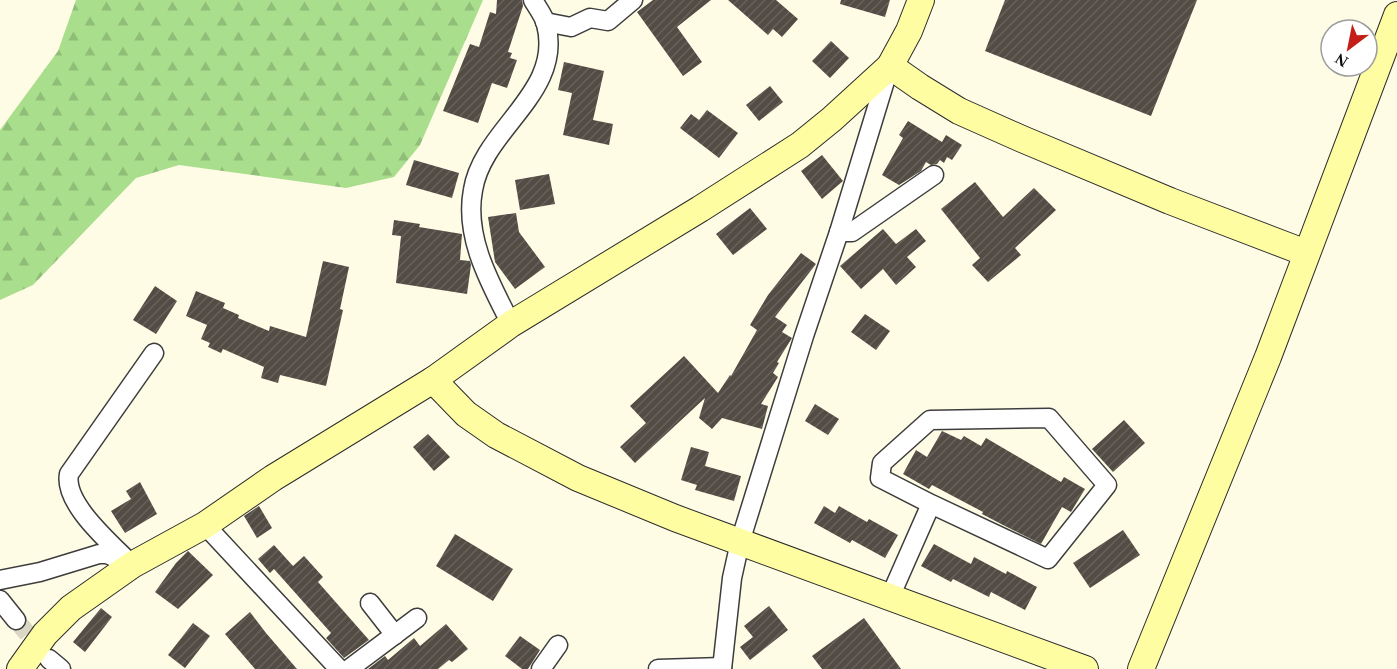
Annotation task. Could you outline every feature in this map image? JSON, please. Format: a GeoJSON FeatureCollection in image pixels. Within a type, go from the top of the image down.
{"type":"FeatureCollection","features":[{"type":"Feature","properties":{"kind":"street"},"geometry":{"type":"LineString","coordinates":[[511,324],[485,273],[476,241],[472,214],[473,190],[492,147],[542,77],[548,51],[545,22],[533,0]]}},
{"type":"Feature","properties":{"kind":"street"},"geometry":{"type":"LineString","coordinates":[[545,22],[571,27],[590,18],[608,21],[633,0]]}},
{"type":"Feature","properties":{"kind":"street"},"geometry":{"type":"LineString","coordinates":[[658,669],[722,668],[732,578],[740,542],[890,66],[909,31],[921,0]]}},
{"type":"Feature","properties":{"kind":"street"},"geometry":{"type":"LineString","coordinates":[[1141,669],[1268,357],[1397,15]]}},
{"type":"Feature","properties":{"kind":"street"},"geometry":{"type":"LineString","coordinates":[[890,66],[959,111],[1170,201],[1306,253]]}},
{"type":"Feature","properties":{"kind":"street"},"geometry":{"type":"LineString","coordinates":[[20,669],[45,634],[71,608],[132,565],[205,525],[273,478],[433,380],[511,324],[800,145],[890,66]]}},
{"type":"Feature","properties":{"kind":"street"},"geometry":{"type":"LineString","coordinates":[[839,232],[852,232],[934,175]]}},
{"type":"Feature","properties":{"kind":"street"},"geometry":{"type":"LineString","coordinates":[[132,565],[83,514],[68,481],[69,474],[154,353]]}},
{"type":"Feature","properties":{"kind":"street"},"geometry":{"type":"LineString","coordinates":[[433,380],[466,414],[496,435],[605,490],[1085,669]]}},
{"type":"Feature","properties":{"kind":"street"},"geometry":{"type":"LineString","coordinates":[[1049,418],[1107,485],[1048,559],[932,504],[880,478],[882,463],[930,420],[1049,418]]}},
{"type":"Feature","properties":{"kind":"street"},"geometry":{"type":"LineString","coordinates":[[890,597],[932,504]]}},
{"type":"Feature","properties":{"kind":"street"},"geometry":{"type":"LineString","coordinates":[[205,525],[339,669]]}},
{"type":"Feature","properties":{"kind":"street"},"geometry":{"type":"LineString","coordinates":[[0,580],[40,572],[99,554],[107,554],[132,565]]}},
{"type":"Feature","properties":{"kind":"street"},"geometry":{"type":"LineString","coordinates":[[0,600],[16,620]]}},
{"type":"Feature","properties":{"kind":"street"},"geometry":{"type":"LineString","coordinates":[[370,603],[395,635]]}},
{"type":"Feature","properties":{"kind":"street"},"geometry":{"type":"LineString","coordinates":[[349,669],[417,618]]}},
{"type":"Feature","properties":{"kind":"street"},"geometry":{"type":"LineString","coordinates":[[541,669],[558,645]]}},
{"type":"Feature","properties":{"kind":"green space"},"geometry":{"type":"Polygon","coordinates":[[[76,0],[483,0],[420,145],[394,177],[346,188],[179,165],[136,178],[33,285],[0,300],[0,130],[58,51],[76,0]]]}},
{"type":"Feature","properties":{"kind":"building"},"geometry":{"type":"Polygon","coordinates":[[[497,0],[522,0],[523,6],[508,52],[512,53],[510,58],[517,60],[507,88],[492,83],[478,123],[443,111],[470,44],[479,47],[490,12],[496,14],[497,0]]]}},
{"type":"Feature","properties":{"kind":"building"},"geometry":{"type":"Polygon","coordinates":[[[653,0],[711,0],[677,27],[702,62],[683,76],[637,12],[653,0]]]}},
{"type":"Feature","properties":{"kind":"building"},"geometry":{"type":"Polygon","coordinates":[[[728,0],[776,0],[798,19],[782,37],[773,29],[768,35],[728,0]]]}},
{"type":"Feature","properties":{"kind":"building"},"geometry":{"type":"Polygon","coordinates":[[[841,0],[890,0],[885,17],[840,4],[841,0]]]}},
{"type":"Feature","properties":{"kind":"building"},"geometry":{"type":"Polygon","coordinates":[[[1005,0],[1197,0],[1151,116],[985,51],[1005,0]]]}},
{"type":"Feature","properties":{"kind":"building"},"geometry":{"type":"Polygon","coordinates":[[[831,41],[849,58],[830,78],[812,61],[831,41]]]}},
{"type":"Feature","properties":{"kind":"building"},"geometry":{"type":"Polygon","coordinates":[[[564,62],[604,71],[593,120],[613,124],[609,145],[563,135],[572,93],[558,90],[564,62]]]}},
{"type":"Feature","properties":{"kind":"building"},"geometry":{"type":"Polygon","coordinates":[[[770,86],[783,102],[759,121],[746,105],[770,86]]]}},
{"type":"Feature","properties":{"kind":"building"},"geometry":{"type":"Polygon","coordinates":[[[707,110],[738,133],[719,158],[680,128],[691,114],[699,120],[707,110]]]}},
{"type":"Feature","properties":{"kind":"building"},"geometry":{"type":"Polygon","coordinates":[[[908,121],[942,142],[946,135],[962,145],[952,160],[947,157],[944,163],[940,160],[937,164],[931,165],[926,162],[921,171],[899,185],[882,175],[903,138],[899,135],[908,121]]]}},
{"type":"Feature","properties":{"kind":"building"},"geometry":{"type":"Polygon","coordinates":[[[822,155],[843,181],[822,199],[801,171],[822,155]]]}},
{"type":"Feature","properties":{"kind":"building"},"geometry":{"type":"Polygon","coordinates":[[[414,160],[459,173],[452,198],[406,185],[414,160]]]}},
{"type":"Feature","properties":{"kind":"building"},"geometry":{"type":"Polygon","coordinates":[[[549,174],[555,204],[520,210],[515,180],[549,174]]]}},
{"type":"Feature","properties":{"kind":"building"},"geometry":{"type":"Polygon","coordinates":[[[975,182],[1003,217],[1034,188],[1056,210],[1015,248],[1021,255],[988,282],[972,265],[980,258],[941,209],[975,182]]]}},
{"type":"Feature","properties":{"kind":"building"},"geometry":{"type":"Polygon","coordinates":[[[750,208],[767,229],[733,255],[716,234],[750,208]]]}},
{"type":"Feature","properties":{"kind":"building"},"geometry":{"type":"Polygon","coordinates":[[[516,213],[519,232],[545,267],[515,289],[495,262],[488,217],[516,213]]]}},
{"type":"Feature","properties":{"kind":"building"},"geometry":{"type":"Polygon","coordinates":[[[394,220],[420,224],[419,227],[462,234],[460,260],[470,261],[471,265],[467,294],[396,283],[401,236],[392,235],[394,220]]]}},
{"type":"Feature","properties":{"kind":"building"},"geometry":{"type":"Polygon","coordinates":[[[883,229],[896,244],[916,229],[926,241],[907,257],[916,267],[896,285],[883,269],[861,289],[840,266],[883,229]]]}},
{"type":"Feature","properties":{"kind":"building"},"geometry":{"type":"Polygon","coordinates":[[[801,253],[816,264],[775,317],[787,325],[782,332],[792,338],[773,373],[778,377],[761,404],[768,406],[762,429],[722,418],[712,429],[699,418],[705,398],[635,463],[620,447],[646,423],[630,406],[684,356],[718,393],[731,376],[757,330],[750,325],[768,295],[801,253]]]}},
{"type":"Feature","properties":{"kind":"building"},"geometry":{"type":"Polygon","coordinates":[[[323,261],[349,267],[340,309],[343,310],[326,386],[280,375],[278,383],[261,378],[264,367],[223,349],[221,353],[208,347],[210,343],[201,339],[207,325],[186,316],[196,291],[225,303],[223,308],[239,315],[238,318],[269,331],[270,326],[306,337],[323,261]]]}},
{"type":"Feature","properties":{"kind":"building"},"geometry":{"type":"Polygon","coordinates":[[[155,286],[177,301],[156,334],[133,320],[155,286]]]}},
{"type":"Feature","properties":{"kind":"building"},"geometry":{"type":"Polygon","coordinates":[[[865,314],[890,331],[876,350],[851,332],[865,314]]]}},
{"type":"Feature","properties":{"kind":"building"},"geometry":{"type":"Polygon","coordinates":[[[815,404],[839,419],[828,435],[805,421],[815,404]]]}},
{"type":"Feature","properties":{"kind":"building"},"geometry":{"type":"Polygon","coordinates":[[[1124,420],[1145,443],[1113,472],[1092,449],[1124,420]]]}},
{"type":"Feature","properties":{"kind":"building"},"geometry":{"type":"Polygon","coordinates":[[[942,431],[961,440],[964,436],[981,446],[986,438],[1061,482],[1064,477],[1085,489],[1071,512],[1062,507],[1041,544],[932,485],[929,489],[903,474],[916,450],[927,457],[942,431]]]}},
{"type":"Feature","properties":{"kind":"building"},"geometry":{"type":"Polygon","coordinates":[[[428,434],[450,457],[434,471],[413,447],[428,434]]]}},
{"type":"Feature","properties":{"kind":"building"},"geometry":{"type":"Polygon","coordinates":[[[691,447],[709,452],[705,466],[741,476],[734,501],[695,490],[697,485],[681,480],[691,447]]]}},
{"type":"Feature","properties":{"kind":"building"},"geometry":{"type":"Polygon","coordinates":[[[140,482],[157,514],[125,533],[111,511],[131,499],[126,491],[140,482]]]}},
{"type":"Feature","properties":{"kind":"building"},"geometry":{"type":"Polygon","coordinates":[[[259,506],[272,528],[257,538],[244,516],[259,506]]]}},
{"type":"Feature","properties":{"kind":"building"},"geometry":{"type":"Polygon","coordinates":[[[824,506],[835,513],[839,506],[867,522],[869,519],[898,535],[885,558],[852,540],[850,543],[814,523],[824,506]]]}},
{"type":"Feature","properties":{"kind":"building"},"geometry":{"type":"Polygon","coordinates":[[[1123,530],[1140,555],[1090,588],[1073,563],[1123,530]]]}},
{"type":"Feature","properties":{"kind":"building"},"geometry":{"type":"Polygon","coordinates":[[[455,534],[513,569],[493,601],[436,566],[455,534]]]}},
{"type":"Feature","properties":{"kind":"building"},"geometry":{"type":"Polygon","coordinates":[[[934,544],[971,564],[974,557],[1037,587],[1025,610],[991,592],[989,597],[953,579],[951,582],[921,566],[934,544]]]}},
{"type":"Feature","properties":{"kind":"building"},"geometry":{"type":"Polygon","coordinates":[[[274,545],[293,566],[304,556],[323,577],[318,582],[369,640],[344,658],[326,638],[331,633],[274,569],[270,573],[258,559],[274,545]]]}},
{"type":"Feature","properties":{"kind":"building"},"geometry":{"type":"Polygon","coordinates":[[[188,551],[213,575],[178,609],[155,592],[176,563],[188,551]]]}},
{"type":"Feature","properties":{"kind":"building"},"geometry":{"type":"Polygon","coordinates":[[[769,606],[788,630],[750,660],[740,647],[753,637],[744,626],[769,606]]]}},
{"type":"Feature","properties":{"kind":"building"},"geometry":{"type":"Polygon","coordinates":[[[101,608],[112,617],[85,652],[73,642],[101,608]]]}},
{"type":"Feature","properties":{"kind":"building"},"geometry":{"type":"Polygon","coordinates":[[[250,612],[297,669],[255,669],[225,634],[250,612]]]}},
{"type":"Feature","properties":{"kind":"building"},"geometry":{"type":"Polygon","coordinates":[[[864,618],[901,669],[822,669],[812,656],[864,618]]]}},
{"type":"Feature","properties":{"kind":"building"},"geometry":{"type":"Polygon","coordinates":[[[193,623],[210,636],[185,668],[168,655],[193,623]]]}},
{"type":"Feature","properties":{"kind":"building"},"geometry":{"type":"Polygon","coordinates":[[[446,624],[468,649],[452,662],[449,660],[438,669],[368,669],[385,656],[388,660],[414,638],[420,646],[446,624]]]}},
{"type":"Feature","properties":{"kind":"building"},"geometry":{"type":"Polygon","coordinates":[[[520,636],[540,650],[528,669],[522,669],[505,656],[520,636]]]}},
{"type":"Feature","properties":{"kind":"tunnel"},"geometry":{"type":"LineString","coordinates":[[16,620],[44,653]]}}]}
